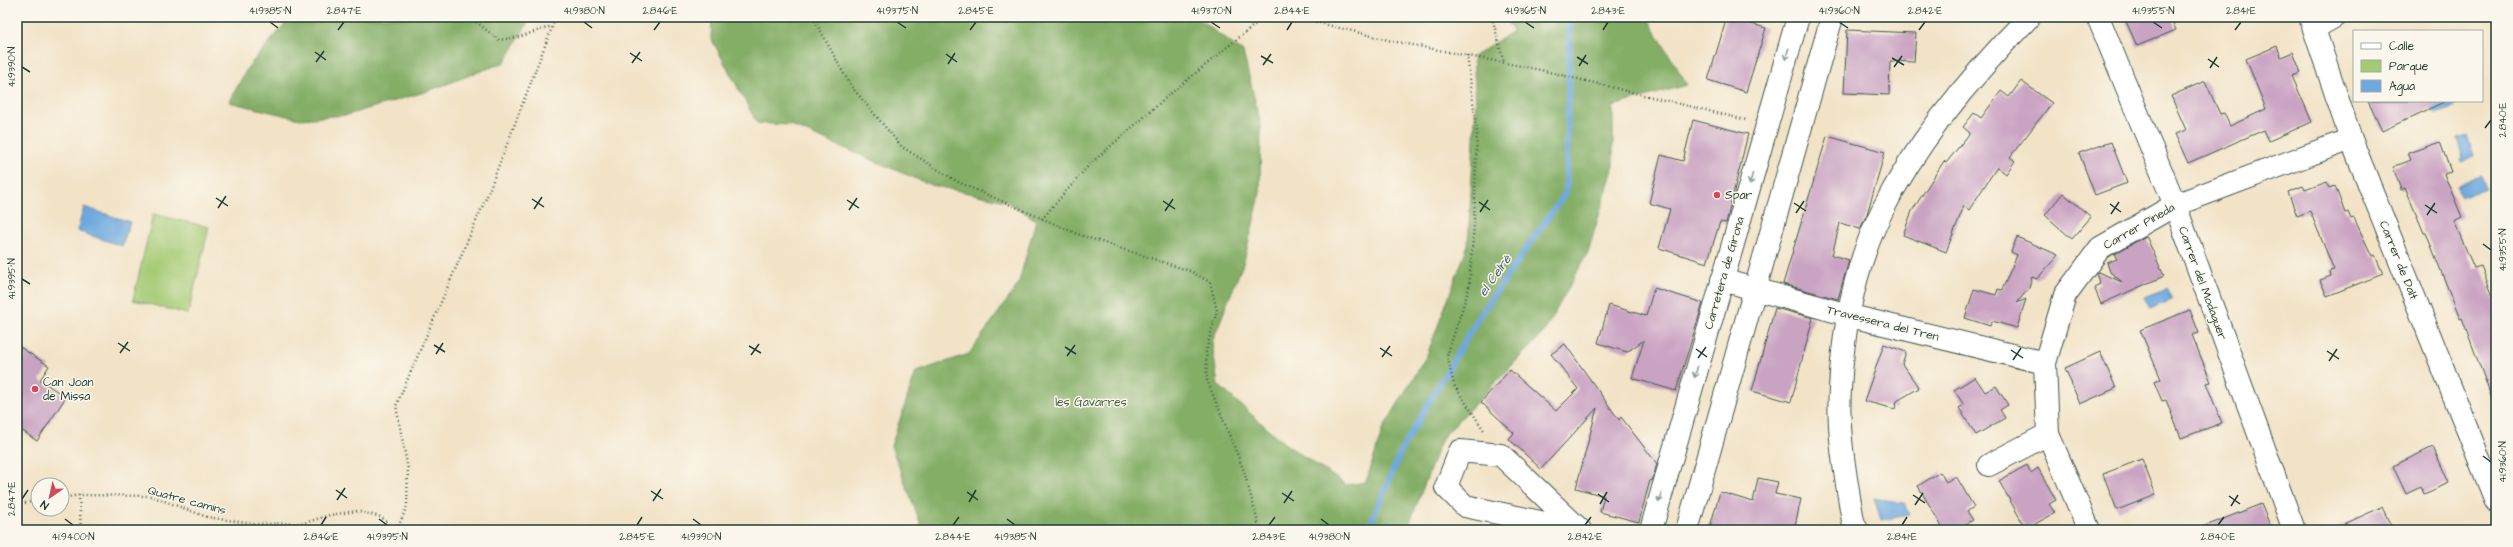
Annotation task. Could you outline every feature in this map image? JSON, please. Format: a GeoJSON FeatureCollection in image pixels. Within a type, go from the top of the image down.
{"type":"FeatureCollection","features":[{"type":"Feature","properties":{"kind":"street","name":"Carretera de Girona"},"geometry":{"type":"LineString","coordinates":[[1651,530],[1798,17]]}},
{"type":"Feature","properties":{"kind":"street"},"geometry":{"type":"LineString","coordinates":[[1687,530],[1754,288],[1832,17]]}},
{"type":"Feature","properties":{"kind":"street"},"geometry":{"type":"LineString","coordinates":[[1856,530],[1853,521],[1843,456],[1840,390],[1848,315],[1862,261],[1882,212],[1914,156],[1989,58],[2029,17]]}},
{"type":"Feature","properties":{"kind":"street","name":"Carrer del Modaguer"},"geometry":{"type":"LineString","coordinates":[[2098,17],[2175,205],[2294,530]]}},
{"type":"Feature","properties":{"kind":"street"},"geometry":{"type":"LineString","coordinates":[[2312,23],[2334,17]]}},
{"type":"Feature","properties":{"kind":"street","name":"Carrer de Dalt"},"geometry":{"type":"LineString","coordinates":[[2312,23],[2351,138],[2496,501]]}},
{"type":"Feature","properties":{"kind":"street","name":"Carrer Pineda"},"geometry":{"type":"LineString","coordinates":[[2089,530],[2048,434],[2045,363],[2065,295],[2100,248],[2175,205],[2351,138]]}},
{"type":"Feature","properties":{"kind":"street","name":"Travessera del Tren"},"geometry":{"type":"LineString","coordinates":[[1722,280],[1848,315],[2045,363]]}},
{"type":"Feature","properties":{"kind":"street"},"geometry":{"type":"LineString","coordinates":[[1989,465],[2048,434]]}},
{"type":"Feature","properties":{"kind":"street"},"geometry":{"type":"LineString","coordinates":[[1460,451],[1501,455],[1579,530],[1465,506],[1446,488],[1460,451]]}},
{"type":"Feature","properties":{"kind":"path"},"geometry":{"type":"LineString","coordinates":[[470,17],[499,40],[537,33],[552,26]]}},
{"type":"Feature","properties":{"kind":"path"},"geometry":{"type":"LineString","coordinates":[[397,530],[407,506],[408,469],[396,406],[487,196],[556,17]]}},
{"type":"Feature","properties":{"kind":"path"},"geometry":{"type":"LineString","coordinates":[[813,17],[850,86],[902,147],[958,182],[1080,236],[1190,271],[1210,282],[1217,311],[1206,351],[1207,380],[1244,471],[1260,530]]}},
{"type":"Feature","properties":{"kind":"path"},"geometry":{"type":"LineString","coordinates":[[1042,219],[1089,165],[1169,95],[1264,17]]}},
{"type":"Feature","properties":{"kind":"path"},"geometry":{"type":"LineString","coordinates":[[1296,17],[1392,41],[1504,63],[1766,125]]}},
{"type":"Feature","properties":{"kind":"path"},"geometry":{"type":"LineString","coordinates":[[1492,17],[1504,63]]}},
{"type":"Feature","properties":{"kind":"path"},"geometry":{"type":"LineString","coordinates":[[1467,55],[1477,132],[1474,225],[1469,288],[1447,356],[1454,385],[1501,455]]}},
{"type":"Feature","properties":{"kind":"path"},"geometry":{"type":"LineString","coordinates":[[79,495],[80,530]]}},
{"type":"Feature","properties":{"kind":"path","name":"Quatre camins"},"geometry":{"type":"LineString","coordinates":[[70,497],[79,495],[151,496],[208,517],[253,524],[304,523],[330,514],[357,511],[381,517],[397,530]]}},
{"type":"Feature","properties":{"kind":"path"},"geometry":{"type":"LineString","coordinates":[[17,504],[30,502]]}},
{"type":"Feature","properties":{"kind":"green space"},"geometry":{"type":"Polygon","coordinates":[[[291,17],[531,17],[505,62],[428,91],[347,115],[300,119],[229,102],[248,67],[291,17]]]}},
{"type":"Feature","properties":{"kind":"green space","name":"les Gavarres"},"geometry":{"type":"Polygon","coordinates":[[[712,17],[1196,17],[1243,52],[1261,125],[1260,195],[1244,261],[1212,342],[1218,385],[1284,443],[1346,485],[1366,482],[1383,429],[1427,355],[1468,245],[1476,102],[1473,57],[1513,31],[1504,17],[1647,17],[1687,85],[1613,106],[1613,169],[1588,252],[1544,332],[1442,438],[1407,530],[923,530],[891,446],[916,372],[969,354],[1018,285],[1036,220],[1006,201],[931,185],[790,125],[757,123],[711,38],[712,17]]]}},
{"type":"Feature","properties":{"kind":"green space"},"geometry":{"type":"Polygon","coordinates":[[[153,214],[209,227],[188,314],[133,300],[153,214]]]}},
{"type":"Feature","properties":{"kind":"water"},"geometry":{"type":"Polygon","coordinates":[[[2437,102],[2453,102],[2455,107],[2436,114],[2431,107],[2437,102]]]}},
{"type":"Feature","properties":{"kind":"water"},"geometry":{"type":"Polygon","coordinates":[[[2467,136],[2474,156],[2462,162],[2461,159],[2463,157],[2457,139],[2467,136]]]}},
{"type":"Feature","properties":{"kind":"water"},"geometry":{"type":"Polygon","coordinates":[[[2481,175],[2486,188],[2465,196],[2460,195],[2457,186],[2481,175]]]}},
{"type":"Feature","properties":{"kind":"water"},"geometry":{"type":"Polygon","coordinates":[[[84,207],[130,222],[122,246],[77,231],[84,207]]]}},
{"type":"Feature","properties":{"kind":"water"},"geometry":{"type":"Polygon","coordinates":[[[2167,288],[2172,300],[2150,309],[2144,297],[2167,288]]]}},
{"type":"Feature","properties":{"kind":"water"},"geometry":{"type":"Polygon","coordinates":[[[1874,498],[1904,503],[1909,515],[1881,520],[1874,498]]]}},
{"type":"Feature","properties":{"kind":"building"},"geometry":{"type":"Polygon","coordinates":[[[1727,17],[1766,28],[1746,92],[1708,80],[1727,17]]]}},
{"type":"Feature","properties":{"kind":"building"},"geometry":{"type":"Polygon","coordinates":[[[2124,17],[2171,17],[2176,30],[2137,46],[2124,17]]]}},
{"type":"Feature","properties":{"kind":"building"},"geometry":{"type":"Polygon","coordinates":[[[1847,30],[1916,33],[1914,62],[1890,61],[1889,95],[1844,93],[1847,30]]]}},
{"type":"Feature","properties":{"kind":"building"},"geometry":{"type":"Polygon","coordinates":[[[2277,46],[2281,57],[2293,52],[2301,73],[2292,76],[2312,122],[2269,141],[2264,130],[2188,163],[2175,134],[2186,130],[2171,96],[2205,81],[2220,114],[2224,113],[2230,126],[2266,109],[2246,59],[2277,46]]]}},
{"type":"Feature","properties":{"kind":"building"},"geometry":{"type":"Polygon","coordinates":[[[2021,81],[2052,103],[2010,157],[2015,161],[2006,174],[1997,167],[1969,210],[1964,206],[1946,252],[1903,235],[1912,211],[1944,161],[1946,163],[1970,133],[1963,127],[1974,113],[1981,118],[2001,91],[2009,97],[2021,81]]]}},
{"type":"Feature","properties":{"kind":"building"},"geometry":{"type":"Polygon","coordinates":[[[2368,102],[2444,102],[2382,131],[2368,102]]]}},
{"type":"Feature","properties":{"kind":"building"},"geometry":{"type":"Polygon","coordinates":[[[1693,120],[1748,134],[1726,223],[1720,222],[1707,263],[1659,248],[1670,209],[1649,203],[1661,155],[1683,161],[1693,120]]]}},
{"type":"Feature","properties":{"kind":"building"},"geometry":{"type":"Polygon","coordinates":[[[1827,136],[1885,152],[1867,214],[1860,229],[1840,223],[1832,255],[1849,260],[1838,299],[1783,284],[1827,136]]]}},
{"type":"Feature","properties":{"kind":"building"},"geometry":{"type":"Polygon","coordinates":[[[2111,142],[2127,183],[2095,195],[2079,153],[2111,142]]]}},
{"type":"Feature","properties":{"kind":"building"},"geometry":{"type":"Polygon","coordinates":[[[2440,142],[2451,172],[2444,174],[2462,217],[2454,221],[2474,268],[2481,266],[2496,304],[2496,404],[2494,404],[2462,318],[2460,319],[2426,233],[2424,233],[2405,188],[2401,190],[2393,167],[2411,160],[2408,153],[2440,142]]]}},
{"type":"Feature","properties":{"kind":"building"},"geometry":{"type":"Polygon","coordinates":[[[2327,182],[2330,188],[2335,186],[2345,213],[2348,212],[2351,219],[2354,218],[2372,256],[2375,255],[2383,274],[2327,296],[2320,280],[2331,276],[2330,271],[2334,270],[2310,211],[2297,216],[2288,192],[2303,186],[2305,190],[2327,182]]]}},
{"type":"Feature","properties":{"kind":"building"},"geometry":{"type":"Polygon","coordinates":[[[2063,193],[2091,217],[2072,239],[2045,215],[2063,193]]]}},
{"type":"Feature","properties":{"kind":"building"},"geometry":{"type":"Polygon","coordinates":[[[2146,236],[2164,276],[2101,304],[2094,287],[2100,284],[2096,274],[2098,272],[2122,282],[2110,272],[2107,263],[2117,259],[2114,254],[2146,236]]]}},
{"type":"Feature","properties":{"kind":"building"},"geometry":{"type":"Polygon","coordinates":[[[2017,237],[2058,255],[2037,279],[2032,277],[2029,288],[2017,303],[2026,299],[2017,328],[1992,321],[1990,326],[1965,318],[1974,289],[1996,295],[1998,289],[2002,290],[2017,255],[2011,252],[2017,237]]]}},
{"type":"Feature","properties":{"kind":"building"},"geometry":{"type":"Polygon","coordinates":[[[1654,288],[1703,303],[1676,391],[1632,378],[1644,340],[1627,352],[1598,343],[1609,305],[1646,316],[1654,288]]]}},
{"type":"Feature","properties":{"kind":"building"},"geometry":{"type":"Polygon","coordinates":[[[1775,308],[1813,318],[1791,402],[1752,391],[1775,308]]]}},
{"type":"Feature","properties":{"kind":"building"},"geometry":{"type":"Polygon","coordinates":[[[2190,310],[2199,333],[2192,335],[2211,382],[2206,383],[2222,423],[2181,438],[2166,400],[2162,401],[2154,382],[2161,379],[2140,330],[2190,310]]]}},
{"type":"Feature","properties":{"kind":"building"},"geometry":{"type":"Polygon","coordinates":[[[1565,344],[1619,420],[1621,417],[1657,464],[1652,481],[1650,480],[1639,522],[1600,512],[1604,496],[1576,488],[1597,408],[1541,469],[1509,439],[1514,433],[1481,402],[1510,370],[1556,411],[1578,389],[1551,354],[1565,344]]]}},
{"type":"Feature","properties":{"kind":"building"},"geometry":{"type":"Polygon","coordinates":[[[1884,344],[1906,352],[1902,364],[1919,388],[1897,401],[1895,409],[1864,401],[1884,344]]]}},
{"type":"Feature","properties":{"kind":"building","name":"Can Joan de Missa"},"geometry":{"type":"Polygon","coordinates":[[[17,345],[49,366],[40,380],[66,397],[37,441],[17,427],[17,345]]]}},
{"type":"Feature","properties":{"kind":"building"},"geometry":{"type":"Polygon","coordinates":[[[2100,352],[2116,388],[2080,404],[2065,368],[2100,352]]]}},
{"type":"Feature","properties":{"kind":"building"},"geometry":{"type":"Polygon","coordinates":[[[1975,377],[1985,392],[1996,386],[2008,405],[2000,410],[2005,418],[1976,435],[1959,408],[1964,405],[1954,390],[1975,377]]]}},
{"type":"Feature","properties":{"kind":"building"},"geometry":{"type":"Polygon","coordinates":[[[2433,447],[2449,483],[2424,494],[2421,487],[2406,494],[2393,466],[2433,447]]]}},
{"type":"Feature","properties":{"kind":"building"},"geometry":{"type":"Polygon","coordinates":[[[2142,459],[2156,495],[2117,510],[2103,474],[2142,459]]]}},
{"type":"Feature","properties":{"kind":"building"},"geometry":{"type":"Polygon","coordinates":[[[2027,465],[2031,473],[2038,468],[2056,500],[2049,504],[2055,513],[2026,529],[1999,481],[2027,465]]]}},
{"type":"Feature","properties":{"kind":"building"},"geometry":{"type":"Polygon","coordinates":[[[1940,472],[1946,482],[1956,476],[1974,507],[1967,511],[1973,520],[1955,530],[1944,530],[1918,486],[1940,472]]]}},
{"type":"Feature","properties":{"kind":"building"},"geometry":{"type":"Polygon","coordinates":[[[1758,478],[1778,482],[1775,494],[1801,499],[1794,530],[1709,530],[1720,492],[1753,502],[1758,478]]]}},
{"type":"Feature","properties":{"kind":"building"},"geometry":{"type":"Polygon","coordinates":[[[2261,504],[2272,530],[2198,530],[2198,529],[2261,504]]]}},
{"type":"Feature","properties":{"kind":"building"},"geometry":{"type":"Polygon","coordinates":[[[2382,507],[2393,530],[2331,530],[2382,507]]]}},
{"type":"Feature","properties":{"kind":"waterway","name":"el Celrè"},"geometry":{"type":"LineString","coordinates":[[1368,530],[1402,449],[1478,318],[1566,192],[1570,17]]}},
{"type":"Feature","properties":{"kind":"place","name":"Spar"},"geometry":{"type":"Point","coordinates":[1717,195]}},
{"type":"Feature","properties":{"kind":"place","name":"Can Joan de Missa"},"geometry":{"type":"Point","coordinates":[35,389]}}]}
